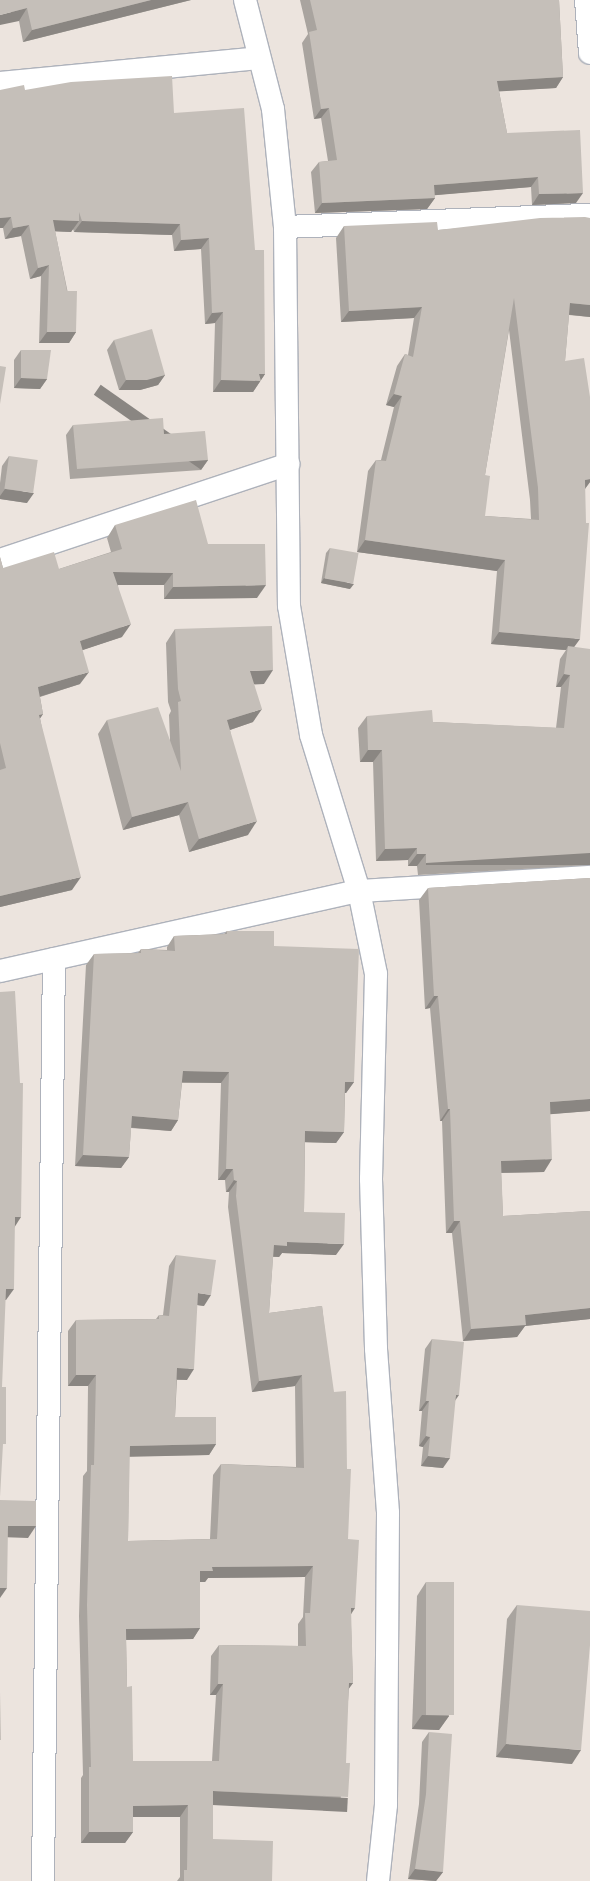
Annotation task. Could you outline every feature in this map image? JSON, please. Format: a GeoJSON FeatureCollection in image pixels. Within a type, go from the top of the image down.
{"type":"FeatureCollection","features":[{"type":"Feature","properties":{"kind":"street"},"geometry":{"type":"LineString","coordinates":[[245,0],[258,58],[273,109],[285,227],[289,606],[311,735],[359,891],[376,974],[371,1180],[376,1349],[388,1513],[386,1806],[378,1881]]}},
{"type":"Feature","properties":{"kind":"street"},"geometry":{"type":"LineString","coordinates":[[586,0],[590,53]]}},
{"type":"Feature","properties":{"kind":"street"},"geometry":{"type":"LineString","coordinates":[[0,83],[258,58]]}},
{"type":"Feature","properties":{"kind":"street"},"geometry":{"type":"LineString","coordinates":[[285,227],[590,216]]}},
{"type":"Feature","properties":{"kind":"street"},"geometry":{"type":"LineString","coordinates":[[0,560],[288,464]]}},
{"type":"Feature","properties":{"kind":"street"},"geometry":{"type":"LineString","coordinates":[[0,971],[359,891],[590,877]]}},
{"type":"Feature","properties":{"kind":"street"},"geometry":{"type":"LineString","coordinates":[[43,1881],[54,959]]}},
{"type":"Feature","properties":{"kind":"building"},"geometry":{"type":"Polygon","coordinates":[[[0,0],[151,0],[32,30],[27,8],[0,15],[0,0]]]}},
{"type":"Feature","properties":{"kind":"building"},"geometry":{"type":"Polygon","coordinates":[[[310,0],[559,0],[563,77],[497,81],[507,133],[580,130],[583,193],[539,194],[538,177],[434,185],[435,198],[322,203],[319,162],[337,160],[329,108],[321,109],[309,32],[317,30],[310,0]]]}},
{"type":"Feature","properties":{"kind":"building"},"geometry":{"type":"Polygon","coordinates":[[[172,76],[174,113],[244,108],[255,250],[264,250],[265,374],[259,374],[261,381],[221,380],[223,312],[212,313],[209,238],[181,240],[180,224],[82,221],[79,212],[79,221],[53,220],[67,291],[77,291],[76,332],[47,332],[49,265],[38,268],[29,225],[13,228],[11,217],[0,218],[0,90],[24,85],[25,90],[71,82],[172,76]]]}},
{"type":"Feature","properties":{"kind":"building"},"geometry":{"type":"Polygon","coordinates":[[[540,218],[590,218],[590,305],[570,303],[565,361],[584,358],[590,397],[590,479],[585,480],[586,523],[589,523],[580,639],[499,632],[505,560],[365,540],[376,460],[386,461],[402,396],[394,394],[405,354],[413,357],[422,307],[349,311],[344,226],[437,222],[438,230],[540,218]],[[514,298],[485,475],[490,476],[485,516],[539,520],[538,488],[514,298]]]}},
{"type":"Feature","properties":{"kind":"building"},"geometry":{"type":"Polygon","coordinates":[[[152,329],[165,375],[147,380],[126,380],[114,340],[152,329]]]}},
{"type":"Feature","properties":{"kind":"building"},"geometry":{"type":"Polygon","coordinates":[[[21,350],[51,350],[47,379],[21,378],[21,350]]]}},
{"type":"Feature","properties":{"kind":"building"},"geometry":{"type":"Polygon","coordinates":[[[0,366],[6,367],[0,404],[0,366]]]}},
{"type":"Feature","properties":{"kind":"building"},"geometry":{"type":"Polygon","coordinates":[[[163,418],[164,434],[205,431],[208,460],[77,469],[73,425],[163,418]]]}},
{"type":"Feature","properties":{"kind":"building"},"geometry":{"type":"Polygon","coordinates":[[[9,456],[38,460],[33,493],[4,489],[9,456]]]}},
{"type":"Feature","properties":{"kind":"building"},"geometry":{"type":"Polygon","coordinates":[[[196,500],[208,544],[265,544],[266,585],[173,587],[173,573],[113,572],[131,624],[80,641],[89,672],[38,687],[43,714],[39,715],[81,877],[0,896],[0,770],[6,768],[0,743],[0,557],[3,568],[54,552],[59,569],[122,549],[115,525],[196,500]]]}},
{"type":"Feature","properties":{"kind":"building"},"geometry":{"type":"Polygon","coordinates":[[[330,548],[359,553],[353,584],[325,579],[330,548]]]}},
{"type":"Feature","properties":{"kind":"building"},"geometry":{"type":"Polygon","coordinates":[[[272,626],[273,670],[250,671],[262,709],[227,720],[257,821],[199,839],[188,802],[132,817],[107,720],[158,707],[181,771],[178,702],[181,701],[178,689],[175,629],[272,626]]]}},
{"type":"Feature","properties":{"kind":"building"},"geometry":{"type":"Polygon","coordinates":[[[568,646],[590,649],[590,853],[426,863],[426,854],[417,854],[417,848],[385,849],[382,750],[368,750],[367,716],[432,710],[433,722],[564,728],[570,675],[564,674],[568,646]]]}},
{"type":"Feature","properties":{"kind":"building"},"geometry":{"type":"Polygon","coordinates":[[[590,878],[590,1099],[550,1102],[552,1159],[501,1161],[503,1216],[590,1211],[590,1308],[525,1315],[526,1325],[471,1329],[460,1221],[454,1221],[450,1109],[448,1109],[438,996],[434,996],[428,888],[590,878]]]}},
{"type":"Feature","properties":{"kind":"building"},"geometry":{"type":"Polygon","coordinates":[[[227,931],[274,931],[274,946],[359,949],[354,1082],[345,1082],[344,1132],[305,1131],[304,1212],[345,1213],[344,1244],[287,1242],[287,1246],[274,1245],[269,1313],[322,1306],[334,1392],[346,1391],[347,1469],[351,1469],[348,1539],[359,1540],[355,1608],[351,1608],[353,1683],[349,1683],[346,1763],[350,1763],[348,1797],[213,1791],[213,1839],[273,1841],[272,1881],[184,1881],[184,1870],[187,1870],[188,1805],[133,1806],[133,1832],[89,1832],[89,1767],[91,1767],[87,1605],[91,1465],[94,1465],[96,1375],[76,1375],[76,1320],[159,1319],[159,1315],[169,1316],[176,1255],[216,1260],[211,1295],[198,1293],[194,1369],[177,1368],[175,1417],[216,1417],[216,1444],[130,1446],[128,1541],[217,1539],[221,1464],[304,1468],[302,1375],[259,1381],[236,1196],[237,1181],[234,1180],[233,1169],[226,1169],[229,1072],[183,1071],[178,1120],[132,1116],[129,1157],[83,1155],[94,954],[141,953],[141,949],[175,951],[174,936],[227,934],[227,931]],[[313,1566],[212,1567],[213,1571],[200,1571],[200,1628],[126,1629],[127,1687],[132,1686],[133,1761],[219,1761],[223,1684],[218,1684],[219,1645],[306,1646],[305,1613],[310,1613],[313,1566]]]}},
{"type":"Feature","properties":{"kind":"building"},"geometry":{"type":"Polygon","coordinates":[[[15,991],[20,1083],[23,1083],[21,1217],[15,1217],[14,1289],[6,1289],[2,1387],[6,1387],[6,1444],[3,1444],[0,1497],[0,992],[15,991]]]}},
{"type":"Feature","properties":{"kind":"building"},"geometry":{"type":"Polygon","coordinates":[[[432,1339],[464,1342],[459,1395],[456,1395],[450,1458],[428,1456],[430,1437],[426,1436],[429,1401],[426,1401],[432,1339]]]}},
{"type":"Feature","properties":{"kind":"building"},"geometry":{"type":"Polygon","coordinates":[[[0,1500],[36,1501],[36,1526],[8,1526],[7,1588],[0,1588],[0,1500]]]}},
{"type":"Feature","properties":{"kind":"building"},"geometry":{"type":"Polygon","coordinates":[[[426,1582],[454,1582],[454,1715],[426,1715],[426,1582]]]}},
{"type":"Feature","properties":{"kind":"building"},"geometry":{"type":"Polygon","coordinates":[[[517,1605],[590,1611],[590,1645],[581,1750],[506,1744],[517,1605]]]}},
{"type":"Feature","properties":{"kind":"building"},"geometry":{"type":"Polygon","coordinates":[[[0,1692],[1,1740],[0,1740],[0,1692]]]}},
{"type":"Feature","properties":{"kind":"building"},"geometry":{"type":"Polygon","coordinates":[[[429,1732],[452,1734],[443,1872],[415,1869],[426,1794],[429,1732]]]}}]}
